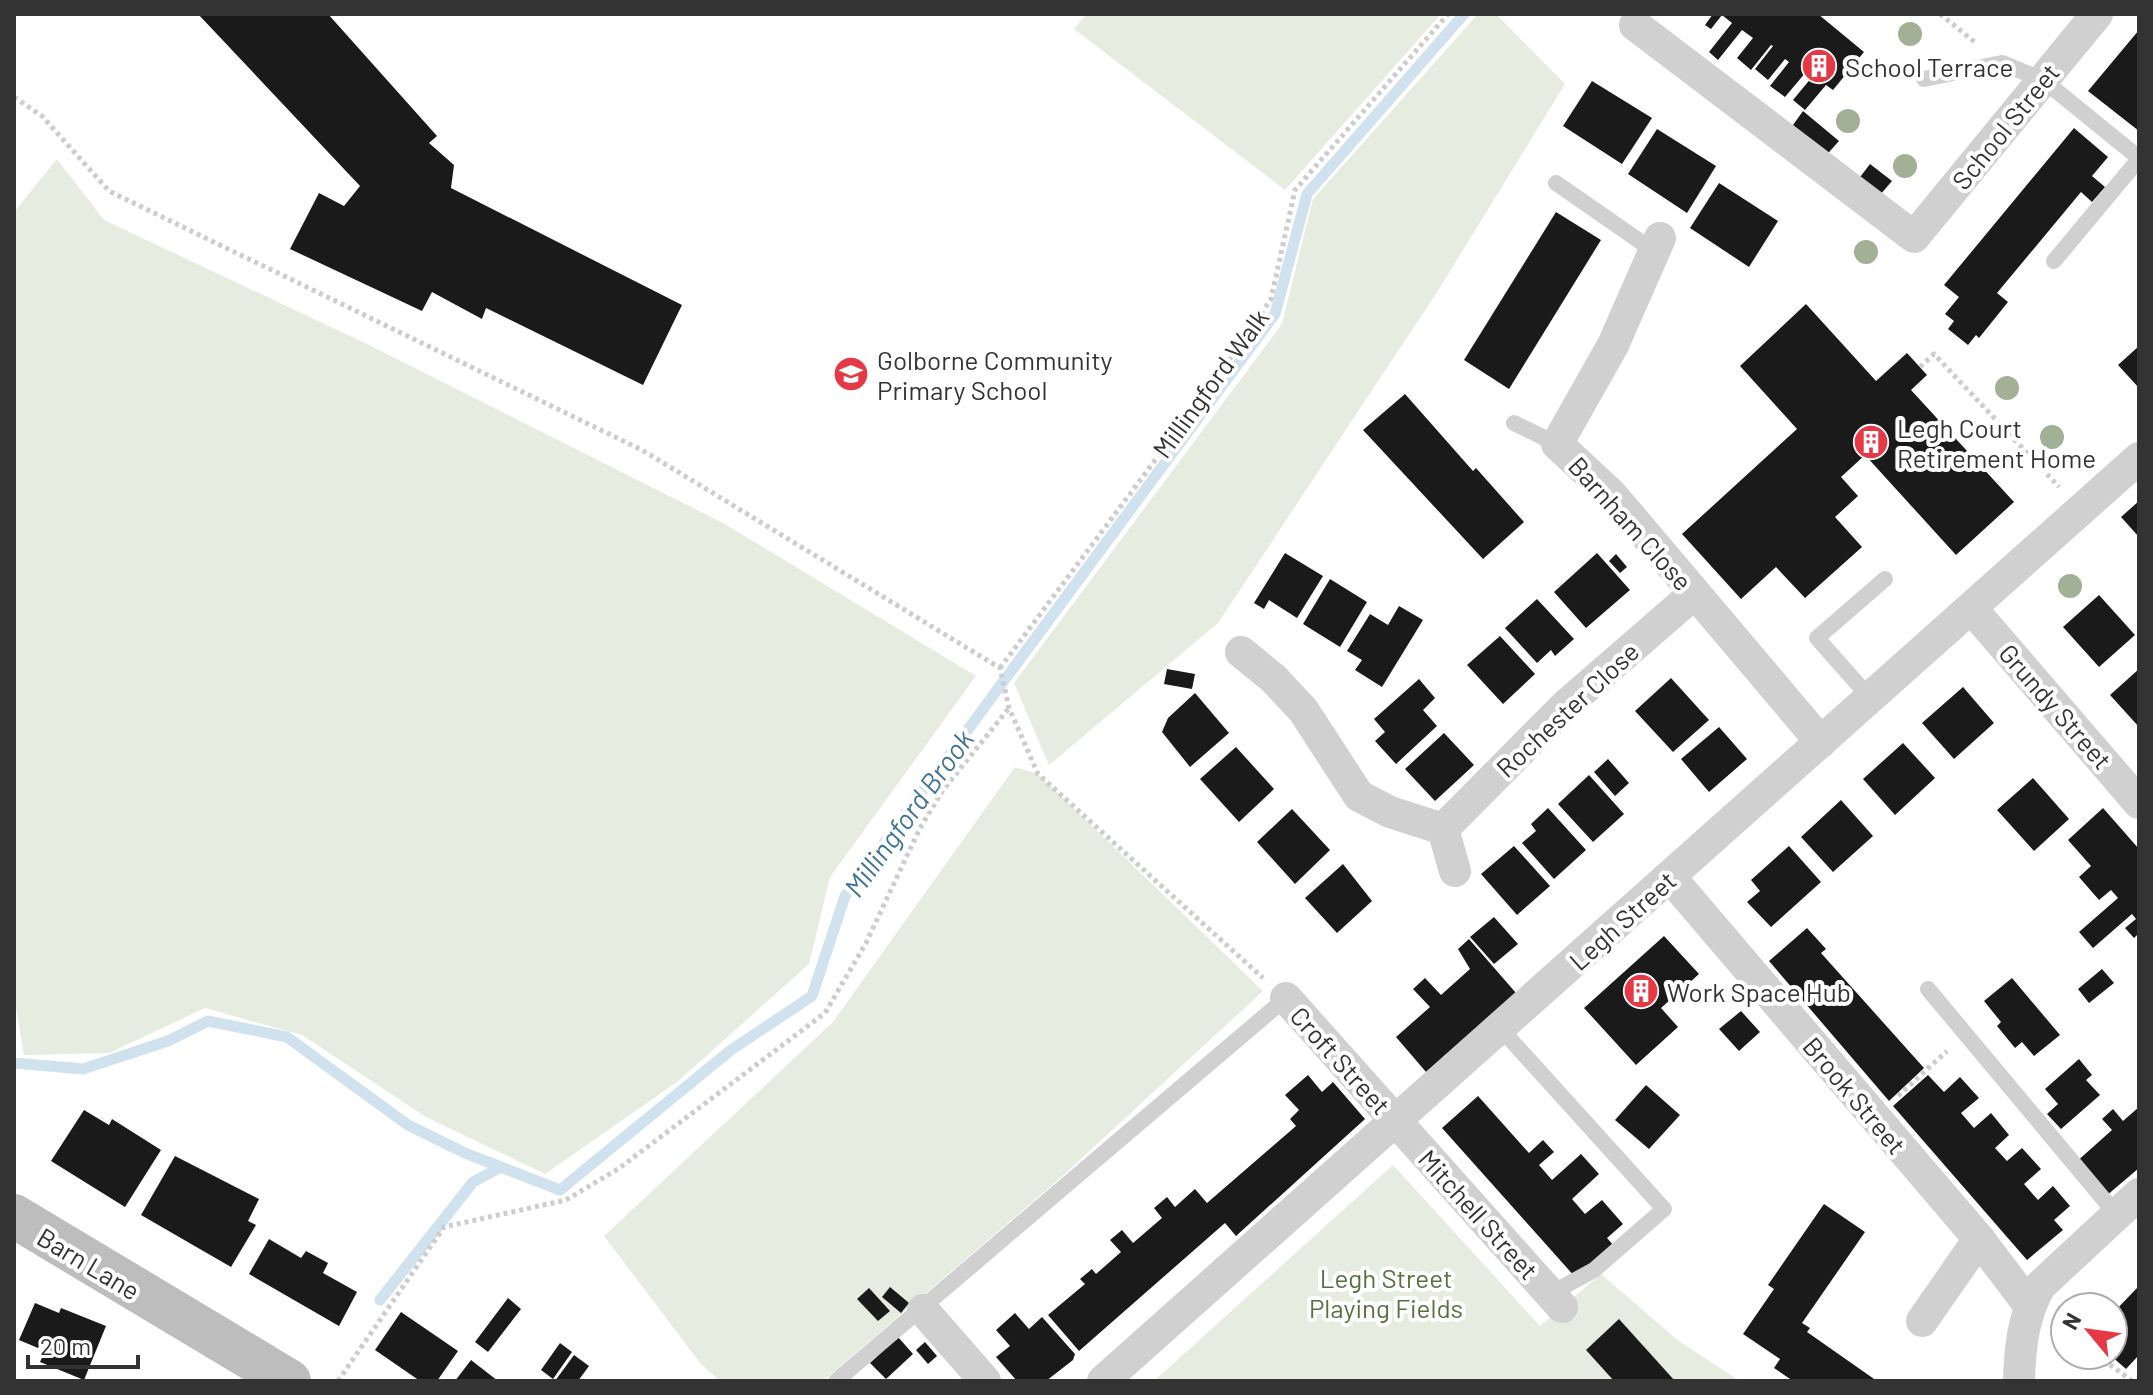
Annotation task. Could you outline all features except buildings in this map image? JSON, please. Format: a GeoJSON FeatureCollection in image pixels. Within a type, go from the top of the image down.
{"type":"FeatureCollection","features":[{"type":"Feature","properties":{"kind":"street","name":"School Street"},"geometry":{"type":"LineString","coordinates":[[1635,25],[1914,237],[2097,14]]}},
{"type":"Feature","properties":{"kind":"street","name":"Barnham Close"},"geometry":{"type":"LineString","coordinates":[[1657,244],[1613,345],[1557,444],[1612,495],[1821,742]]}},
{"type":"Feature","properties":{"kind":"street","name":"Legh Street"},"geometry":{"type":"LineString","coordinates":[[1103,1381],[2139,458]]}},
{"type":"Feature","properties":{"kind":"street","name":"Rochester Close"},"geometry":{"type":"LineString","coordinates":[[1443,829],[1556,714],[1695,593]]}},
{"type":"Feature","properties":{"kind":"street","name":"Grundy Street"},"geometry":{"type":"LineString","coordinates":[[1972,609],[2139,803]]}},
{"type":"Feature","properties":{"kind":"street"},"geometry":{"type":"LineString","coordinates":[[1241,652],[1273,678],[1303,710],[1359,796],[1390,812],[1443,829],[1455,871]]}},
{"type":"Feature","properties":{"kind":"street","name":"Brook Street"},"geometry":{"type":"LineString","coordinates":[[1670,877],[1979,1239],[2029,1305]]}},
{"type":"Feature","properties":{"kind":"street","name":"Croft Street"},"geometry":{"type":"LineString","coordinates":[[1286,998],[1396,1121]]}},
{"type":"Feature","properties":{"kind":"street","name":"Mitchell Street"},"geometry":{"type":"LineString","coordinates":[[1396,1121],[1556,1301]]}},
{"type":"Feature","properties":{"kind":"street"},"geometry":{"type":"LineString","coordinates":[[2019,1381],[2022,1333],[2029,1305],[2040,1286],[2128,1204]]}},
{"type":"Feature","properties":{"kind":"street","name":"Barn Lane"},"geometry":{"type":"LineString","coordinates":[[14,1216],[289,1381]]}},
{"type":"Feature","properties":{"kind":"street"},"geometry":{"type":"LineString","coordinates":[[1922,1321],[1979,1239]]}},
{"type":"Feature","properties":{"kind":"street"},"geometry":{"type":"LineString","coordinates":[[923,1310],[985,1381]]}},
{"type":"Feature","properties":{"kind":"lane"},"geometry":{"type":"LineString","coordinates":[[1924,79],[2002,63],[2043,80],[2139,159],[2054,261]]}},
{"type":"Feature","properties":{"kind":"lane"},"geometry":{"type":"LineString","coordinates":[[1556,183],[1657,244]]}},
{"type":"Feature","properties":{"kind":"lane"},"geometry":{"type":"LineString","coordinates":[[1514,423],[1557,444]]}},
{"type":"Feature","properties":{"kind":"lane"},"geometry":{"type":"LineString","coordinates":[[1871,699],[1817,638],[1885,579]]}},
{"type":"Feature","properties":{"kind":"lane"},"geometry":{"type":"LineString","coordinates":[[1928,989],[1965,1035],[2128,1204]]}},
{"type":"Feature","properties":{"kind":"lane"},"geometry":{"type":"LineString","coordinates":[[836,1381],[1286,998]]}},
{"type":"Feature","properties":{"kind":"lane"},"geometry":{"type":"LineString","coordinates":[[1501,1029],[1664,1209],[1556,1301]]}},
{"type":"Feature","properties":{"kind":"path","name":"Millingford Walk"},"geometry":{"type":"LineString","coordinates":[[1000,668],[1218,376],[1271,299],[1295,190],[1448,14]]}},
{"type":"Feature","properties":{"kind":"path"},"geometry":{"type":"LineString","coordinates":[[1940,14],[2002,63]]}},
{"type":"Feature","properties":{"kind":"path"},"geometry":{"type":"LineString","coordinates":[[14,97],[42,116],[109,191],[642,450],[1000,668],[1009,708],[1038,774],[1286,998]]}},
{"type":"Feature","properties":{"kind":"path"},"geometry":{"type":"LineString","coordinates":[[1920,367],[1934,354],[2081,512]]}},
{"type":"Feature","properties":{"kind":"path"},"geometry":{"type":"LineString","coordinates":[[338,1381],[444,1227],[566,1200],[618,1169],[825,1013],[866,943],[920,828],[943,790],[1009,708]]}},
{"type":"Feature","properties":{"kind":"path"},"geometry":{"type":"LineString","coordinates":[[1874,1118],[1965,1035]]}},
{"type":"Feature","properties":{"kind":"green space"},"geometry":{"type":"Polygon","coordinates":[[[1087,14],[1441,14],[1285,190],[1074,29],[1087,14]]]}},
{"type":"Feature","properties":{"kind":"green space"},"geometry":{"type":"Polygon","coordinates":[[[1478,14],[1496,14],[1565,84],[1439,289],[1218,623],[1049,765],[1014,683],[1282,324],[1313,199],[1478,14]]]}},
{"type":"Feature","properties":{"kind":"green space"},"geometry":{"type":"Polygon","coordinates":[[[57,159],[104,220],[369,345],[723,523],[976,676],[830,877],[809,964],[677,1082],[545,1174],[426,1117],[302,1035],[205,1008],[109,1053],[24,1055],[14,996],[14,212],[57,159]]]}},
{"type":"Feature","properties":{"kind":"green space"},"geometry":{"type":"Polygon","coordinates":[[[1015,767],[1038,774],[1263,991],[1058,1180],[823,1381],[720,1381],[701,1364],[604,1236],[833,1022],[1015,767]]]}},
{"type":"Feature","properties":{"kind":"green space","name":"Legh Street Playing Fields"},"geometry":{"type":"Polygon","coordinates":[[[1393,1165],[1540,1326],[1601,1274],[1680,1342],[1740,1381],[1154,1381],[1393,1165]]]}},
{"type":"Feature","properties":{"kind":"waterway","name":"Millingford Brook"},"geometry":{"type":"LineString","coordinates":[[14,1063],[83,1069],[168,1041],[208,1021],[287,1037],[408,1125],[465,1153],[560,1190],[731,1050],[812,996],[845,896],[1275,314],[1307,194],[1464,14]]}},
{"type":"Feature","properties":{"kind":"waterway"},"geometry":{"type":"LineString","coordinates":[[380,1300],[473,1182],[501,1167]]}},
{"type":"Feature","properties":{"kind":"place","name":"School Terrace"},"geometry":{"type":"Point","coordinates":[1819,66]}},
{"type":"Feature","properties":{"kind":"place","name":"Golborne Community Primary School"},"geometry":{"type":"Point","coordinates":[851,374]}},
{"type":"Feature","properties":{"kind":"place","name":"Legh Court Retirement Home"},"geometry":{"type":"Point","coordinates":[1871,442]}},
{"type":"Feature","properties":{"kind":"place","name":"Work Space Hub"},"geometry":{"type":"Point","coordinates":[1641,991]}}]}
